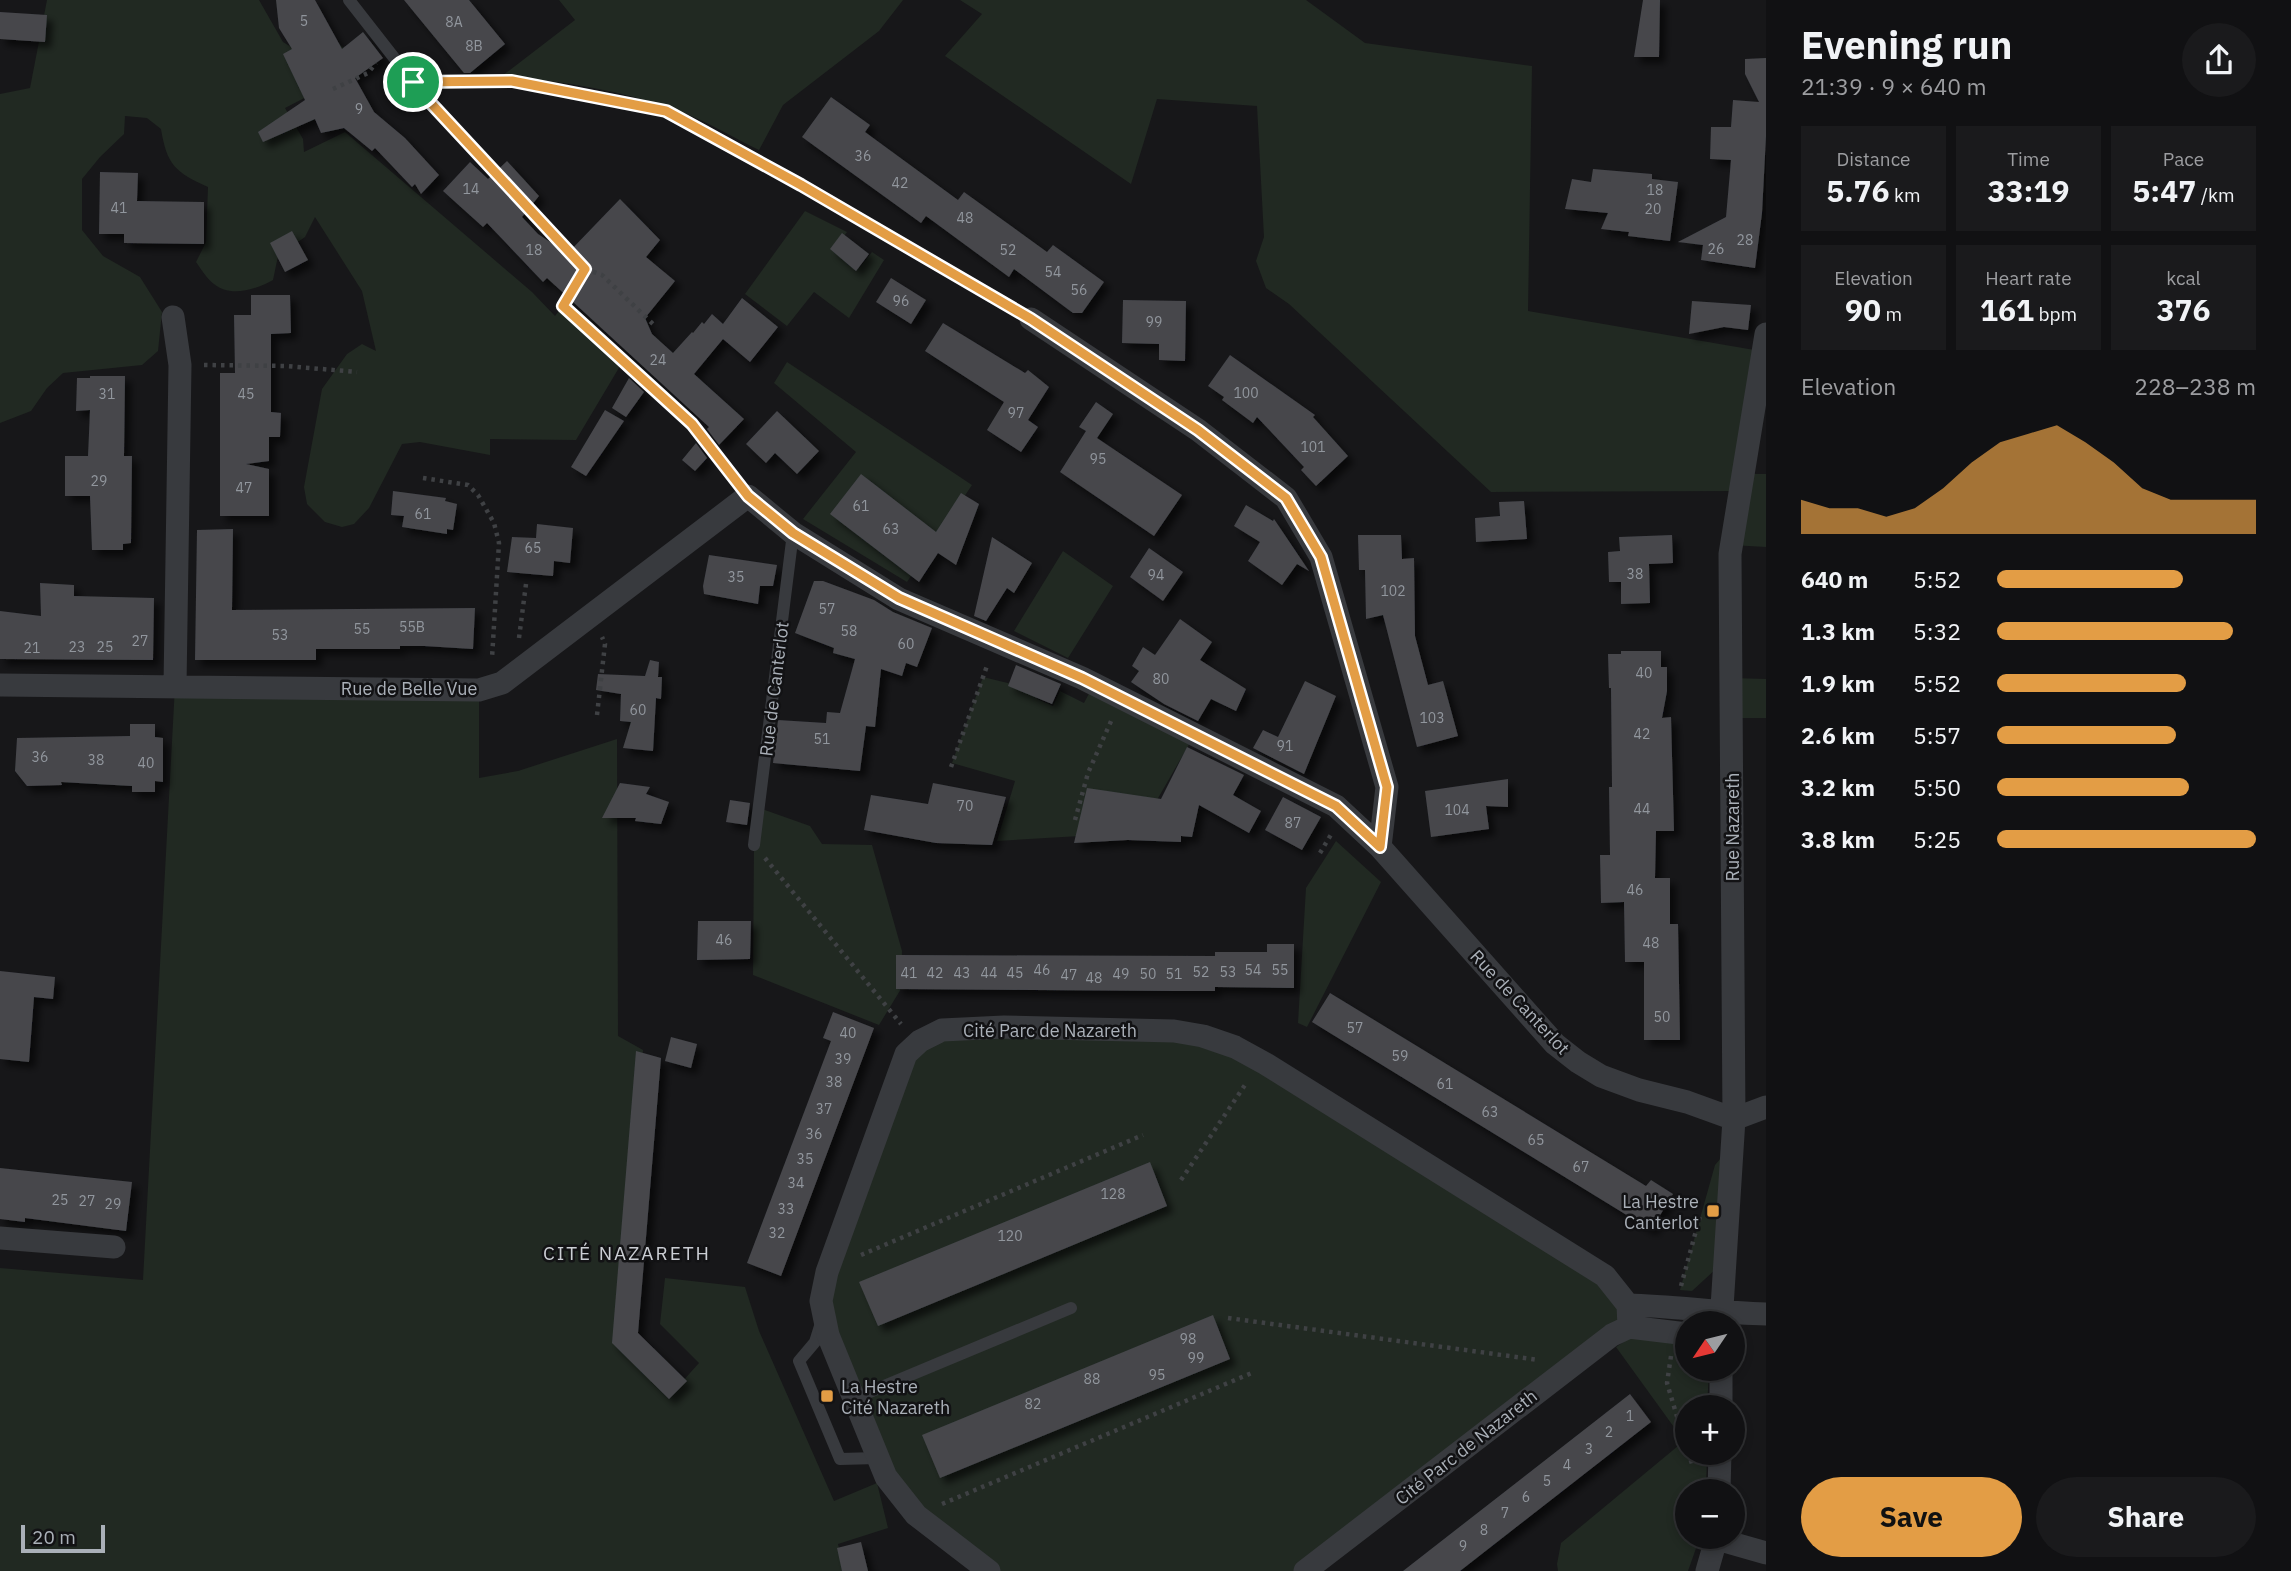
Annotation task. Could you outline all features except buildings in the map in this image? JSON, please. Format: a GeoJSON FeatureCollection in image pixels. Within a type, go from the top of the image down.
{"type":"FeatureCollection","features":[{"type":"Feature","properties":{"kind":"street"},"geometry":{"type":"LineString","coordinates":[[173,317],[180,365],[175,687]]}},
{"type":"Feature","properties":{"kind":"street"},"geometry":{"type":"LineString","coordinates":[[1031,319],[1198,430],[1286,498],[1321,557],[1387,787],[1380,847]]}},
{"type":"Feature","properties":{"kind":"street","name":"Rue Nazareth"},"geometry":{"type":"LineString","coordinates":[[1721,1311],[1734,1119],[1730,554],[1766,334]]}},
{"type":"Feature","properties":{"kind":"street","name":"Rue de Canterlot"},"geometry":{"type":"LineString","coordinates":[[748,496],[793,533],[899,598],[1122,698],[1336,806],[1380,847],[1555,1044],[1601,1076],[1734,1119]]}},
{"type":"Feature","properties":{"kind":"street","name":"Rue de Belle Vue"},"geometry":{"type":"LineString","coordinates":[[0,685],[470,691],[490,687],[502,683],[748,496]]}},
{"type":"Feature","properties":{"kind":"street","name":"Cité Parc de Nazareth"},"geometry":{"type":"LineString","coordinates":[[920,1041],[942,1030],[1004,1027],[1174,1031],[1203,1036],[1261,1060],[1605,1276],[1629,1316],[1612,1335],[1305,1571]]}},
{"type":"Feature","properties":{"kind":"street"},"geometry":{"type":"LineString","coordinates":[[920,1041],[906,1054],[828,1269],[821,1301],[828,1335],[886,1477],[916,1515],[989,1571]]}},
{"type":"Feature","properties":{"kind":"street"},"geometry":{"type":"LineString","coordinates":[[1734,1119],[1766,1107]]}},
{"type":"Feature","properties":{"kind":"street"},"geometry":{"type":"LineString","coordinates":[[0,1238],[114,1247]]}},
{"type":"Feature","properties":{"kind":"street"},"geometry":{"type":"LineString","coordinates":[[1629,1316],[1679,1306],[1696,1311]]}},
{"type":"Feature","properties":{"kind":"street"},"geometry":{"type":"LineString","coordinates":[[1745,1316],[1766,1314]]}},
{"type":"Feature","properties":{"kind":"street"},"geometry":{"type":"LineString","coordinates":[[1629,1316],[1675,1330]]}},
{"type":"Feature","properties":{"kind":"street"},"geometry":{"type":"LineString","coordinates":[[1745,1547],[1766,1553]]}},
{"type":"Feature","properties":{"kind":"street"},"geometry":{"type":"LineString","coordinates":[[1707,1571],[1714,1549]]}},
{"type":"Feature","properties":{"kind":"lane"},"geometry":{"type":"LineString","coordinates":[[349,0],[413,82],[512,81],[666,111]]}},
{"type":"Feature","properties":{"kind":"lane","name":"Rue de Canterlot"},"geometry":{"type":"LineString","coordinates":[[563,306],[692,424],[748,496]]}},
{"type":"Feature","properties":{"kind":"lane","name":"Rue de Canterlot"},"geometry":{"type":"LineString","coordinates":[[754,845],[793,533]]}},
{"type":"Feature","properties":{"kind":"lane"},"geometry":{"type":"LineString","coordinates":[[853,1399],[1071,1308]]}},
{"type":"Feature","properties":{"kind":"lane"},"geometry":{"type":"LineString","coordinates":[[823,1316],[816,1342],[799,1361],[840,1459],[877,1458]]}},
{"type":"Feature","properties":{"kind":"path"},"geometry":{"type":"LineString","coordinates":[[333,89],[368,73],[386,48]]}},
{"type":"Feature","properties":{"kind":"path"},"geometry":{"type":"LineString","coordinates":[[413,82],[585,269],[602,275],[654,325]]}},
{"type":"Feature","properties":{"kind":"path"},"geometry":{"type":"LineString","coordinates":[[666,111],[801,185],[1031,319]]}},
{"type":"Feature","properties":{"kind":"path"},"geometry":{"type":"LineString","coordinates":[[563,306],[585,269]]}},
{"type":"Feature","properties":{"kind":"path"},"geometry":{"type":"LineString","coordinates":[[180,365],[286,366],[357,372]]}},
{"type":"Feature","properties":{"kind":"path"},"geometry":{"type":"LineString","coordinates":[[423,478],[468,485],[478,495],[494,523],[499,543],[490,687]]}},
{"type":"Feature","properties":{"kind":"path"},"geometry":{"type":"LineString","coordinates":[[515,673],[526,584]]}},
{"type":"Feature","properties":{"kind":"path"},"geometry":{"type":"LineString","coordinates":[[590,616],[605,644],[597,715]]}},
{"type":"Feature","properties":{"kind":"path"},"geometry":{"type":"LineString","coordinates":[[951,767],[991,654],[999,642]]}},
{"type":"Feature","properties":{"kind":"path"},"geometry":{"type":"LineString","coordinates":[[1075,820],[1088,773],[1122,698]]}},
{"type":"Feature","properties":{"kind":"path"},"geometry":{"type":"LineString","coordinates":[[754,845],[887,1009],[920,1041]]}},
{"type":"Feature","properties":{"kind":"path"},"geometry":{"type":"LineString","coordinates":[[1181,1180],[1261,1060]]}},
{"type":"Feature","properties":{"kind":"path"},"geometry":{"type":"LineString","coordinates":[[828,1269],[1143,1135]]}},
{"type":"Feature","properties":{"kind":"path"},"geometry":{"type":"LineString","coordinates":[[1228,1318],[1572,1364]]}},
{"type":"Feature","properties":{"kind":"path"},"geometry":{"type":"LineString","coordinates":[[916,1515],[1254,1373]]}},
{"type":"Feature","properties":{"kind":"shaded area"},"geometry":{"type":"Polygon","coordinates":[[[47,0],[259,0],[283,42],[296,50],[335,40],[351,54],[349,75],[285,108],[303,139],[304,152],[345,132],[532,292],[555,316],[563,306],[623,361],[576,440],[490,439],[490,455],[420,442],[402,444],[369,508],[354,524],[342,527],[325,522],[307,504],[304,487],[322,389],[347,354],[362,344],[376,351],[362,291],[315,217],[305,237],[278,256],[273,280],[244,291],[228,291],[214,284],[196,262],[206,242],[208,187],[174,166],[166,151],[161,129],[147,118],[125,116],[124,134],[82,179],[82,230],[103,256],[140,277],[162,312],[158,351],[142,365],[63,373],[47,388],[31,411],[0,423],[0,94],[30,88],[47,0]]]}},
{"type":"Feature","properties":{"kind":"shaded area"},"geometry":{"type":"Polygon","coordinates":[[[559,0],[903,0],[879,31],[783,105],[759,150],[697,119],[655,103],[590,87],[502,76],[575,20],[559,0]]]}},
{"type":"Feature","properties":{"kind":"shaded area"},"geometry":{"type":"Polygon","coordinates":[[[960,0],[1306,0],[1365,43],[1532,66],[1528,311],[1766,352],[1744,474],[1766,474],[1766,547],[1731,545],[1740,491],[1491,492],[1289,304],[1266,288],[1256,261],[1264,237],[1257,106],[1157,99],[1131,184],[945,56],[982,14],[960,0]]]}},
{"type":"Feature","properties":{"kind":"shaded area"},"geometry":{"type":"Polygon","coordinates":[[[805,211],[847,232],[836,247],[860,267],[872,252],[884,260],[849,318],[814,292],[787,326],[745,294],[805,211]]]}},
{"type":"Feature","properties":{"kind":"shaded area"},"geometry":{"type":"Polygon","coordinates":[[[787,362],[972,485],[907,582],[803,519],[856,452],[774,383],[787,362]]]}},
{"type":"Feature","properties":{"kind":"shaded area"},"geometry":{"type":"Polygon","coordinates":[[[1063,551],[1113,586],[1068,658],[1014,631],[1063,551]]]}},
{"type":"Feature","properties":{"kind":"shaded area"},"geometry":{"type":"Polygon","coordinates":[[[983,677],[1040,691],[1037,699],[1053,706],[1060,691],[1084,703],[1094,684],[1195,734],[1146,819],[1080,836],[997,841],[1015,781],[952,763],[983,677]]]}},
{"type":"Feature","properties":{"kind":"shaded area"},"geometry":{"type":"Polygon","coordinates":[[[1731,678],[1766,679],[1766,718],[1731,718],[1731,678]]]}},
{"type":"Feature","properties":{"kind":"shaded area"},"geometry":{"type":"Polygon","coordinates":[[[175,686],[479,690],[479,778],[518,771],[617,739],[618,1036],[643,1050],[617,1340],[672,1393],[699,1363],[660,1324],[665,1278],[745,1287],[759,1331],[834,1501],[877,1483],[888,1528],[838,1544],[844,1571],[0,1571],[0,1268],[143,1280],[175,686]]]}},
{"type":"Feature","properties":{"kind":"shaded area"},"geometry":{"type":"Polygon","coordinates":[[[759,808],[810,826],[822,844],[872,845],[902,951],[901,989],[879,1025],[753,975],[754,845],[759,808]]]}},
{"type":"Feature","properties":{"kind":"shaded area"},"geometry":{"type":"Polygon","coordinates":[[[1336,841],[1381,882],[1307,1027],[1298,1023],[1306,888],[1336,841]]]}},
{"type":"Feature","properties":{"kind":"shaded area"},"geometry":{"type":"Polygon","coordinates":[[[1204,1035],[1640,1304],[1309,1571],[994,1571],[900,1493],[823,1318],[917,1039],[1204,1035]]]}},
{"type":"Feature","properties":{"kind":"shaded area"},"geometry":{"type":"Polygon","coordinates":[[[1733,1144],[1717,1268],[1692,1291],[1680,1290],[1715,1165],[1733,1144]]]}},
{"type":"Feature","properties":{"kind":"shaded area"},"geometry":{"type":"Polygon","coordinates":[[[1634,1335],[1675,1340],[1675,1381],[1708,1381],[1708,1395],[1675,1395],[1675,1429],[1616,1347],[1634,1335]]]}},
{"type":"Feature","properties":{"kind":"shaded area"},"geometry":{"type":"Polygon","coordinates":[[[1675,1448],[1675,1465],[1707,1465],[1706,1479],[1675,1479],[1675,1549],[1696,1549],[1688,1571],[1558,1571],[1561,1543],[1675,1448]]]}},
{"type":"Feature","properties":{"kind":"place","name":"La Hestre Canterlot"},"geometry":{"type":"Point","coordinates":[1713,1211]}},
{"type":"Feature","properties":{"kind":"place","name":"La Hestre Cité Nazareth"},"geometry":{"type":"Point","coordinates":[827,1396]}},
{"type":"Feature","properties":{"kind":"district","name":"CITÉ NAZARETH"},"geometry":{"type":"Point","coordinates":[627,1253]}},
{"type":"Feature","properties":{"kind":"route"},"geometry":{"type":"LineString","coordinates":[[512,81],[666,111],[801,185],[1031,319],[1198,430],[1286,498],[1321,557],[1387,787],[1380,847],[1336,806],[1082,678],[899,598],[793,533],[748,496],[692,424],[563,306],[585,269],[413,82],[512,81]]}}]}
